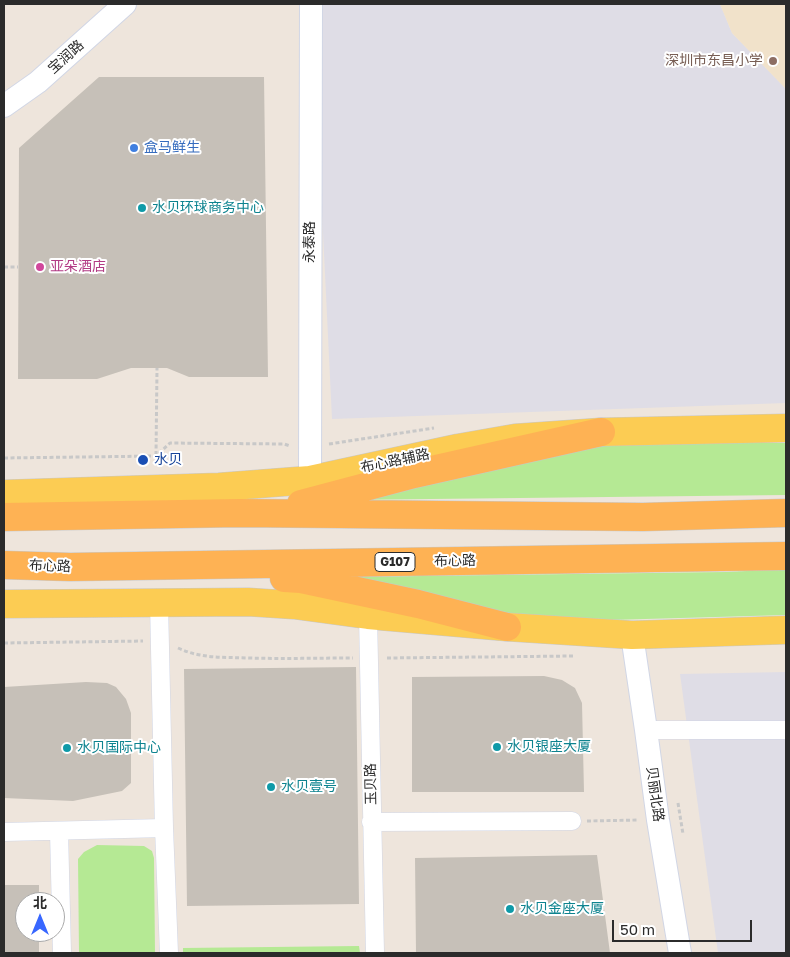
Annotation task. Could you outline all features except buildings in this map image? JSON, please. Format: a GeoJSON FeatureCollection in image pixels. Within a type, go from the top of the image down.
{"type":"FeatureCollection","features":[{"type":"Feature","properties":{"kind":"highway"},"geometry":{"type":"LineString","coordinates":[[239,513],[299,504],[414,474],[600,432]]}},
{"type":"Feature","properties":{"kind":"highway"},"geometry":{"type":"LineString","coordinates":[[4,517],[239,513],[643,517],[786,513]]}},
{"type":"Feature","properties":{"kind":"highway","name":"布心路"},"geometry":{"type":"LineString","coordinates":[[4,565],[70,567],[786,556]]}},
{"type":"Feature","properties":{"kind":"highway"},"geometry":{"type":"LineString","coordinates":[[70,567],[301,579],[418,604],[508,627]]}},
{"type":"Feature","properties":{"kind":"main road","name":"布心路辅路"},"geometry":{"type":"LineString","coordinates":[[4,494],[219,487],[310,480],[458,448],[515,438],[600,432],[786,428]]}},
{"type":"Feature","properties":{"kind":"main road"},"geometry":{"type":"LineString","coordinates":[[4,604],[257,603],[294,605],[368,615],[508,627],[632,635],[786,630]]}},
{"type":"Feature","properties":{"kind":"street","name":"宝润路"},"geometry":{"type":"LineString","coordinates":[[4,106],[38,82],[126,4]]}},
{"type":"Feature","properties":{"kind":"street","name":"永泰路"},"geometry":{"type":"LineString","coordinates":[[310,480],[311,4]]}},
{"type":"Feature","properties":{"kind":"street"},"geometry":{"type":"LineString","coordinates":[[160,603],[168,953]]}},
{"type":"Feature","properties":{"kind":"street","name":"玉贝路"},"geometry":{"type":"LineString","coordinates":[[368,615],[374,953]]}},
{"type":"Feature","properties":{"kind":"street","name":"贝丽北路"},"geometry":{"type":"LineString","coordinates":[[632,635],[658,820],[680,953]]}},
{"type":"Feature","properties":{"kind":"street"},"geometry":{"type":"LineString","coordinates":[[646,730],[786,730]]}},
{"type":"Feature","properties":{"kind":"street"},"geometry":{"type":"LineString","coordinates":[[371,822],[572,821]]}},
{"type":"Feature","properties":{"kind":"street"},"geometry":{"type":"LineString","coordinates":[[4,832],[164,828]]}},
{"type":"Feature","properties":{"kind":"street"},"geometry":{"type":"LineString","coordinates":[[59,831],[62,953]]}},
{"type":"Feature","properties":{"kind":"path"},"geometry":{"type":"LineString","coordinates":[[4,267],[18,267]]}},
{"type":"Feature","properties":{"kind":"path"},"geometry":{"type":"LineString","coordinates":[[156,456],[157,368]]}},
{"type":"Feature","properties":{"kind":"path"},"geometry":{"type":"LineString","coordinates":[[4,458],[156,456],[170,443],[284,444],[297,450]]}},
{"type":"Feature","properties":{"kind":"path"},"geometry":{"type":"LineString","coordinates":[[4,643],[160,641],[204,657],[362,658]]}},
{"type":"Feature","properties":{"kind":"path"},"geometry":{"type":"LineString","coordinates":[[386,658],[574,656]]}},
{"type":"Feature","properties":{"kind":"path"},"geometry":{"type":"LineString","coordinates":[[678,798],[684,837]]}},
{"type":"Feature","properties":{"kind":"path"},"geometry":{"type":"LineString","coordinates":[[572,821],[658,820]]}},
{"type":"Feature","properties":{"kind":"shaded area"},"geometry":{"type":"Polygon","coordinates":[[[312,4],[720,4],[732,33],[786,89],[786,403],[332,419],[312,4]]]}},
{"type":"Feature","properties":{"kind":"shaded area","name":"深圳市东昌小学"},"geometry":{"type":"Polygon","coordinates":[[[720,4],[786,4],[786,89],[732,33],[720,4]]]}},
{"type":"Feature","properties":{"kind":"shaded area"},"geometry":{"type":"Polygon","coordinates":[[[786,672],[786,953],[718,953],[680,674],[786,672]]]}},
{"type":"Feature","properties":{"kind":"green space"},"geometry":{"type":"Polygon","coordinates":[[[602,443],[786,443],[786,495],[342,500],[602,443]]]}},
{"type":"Feature","properties":{"kind":"green space"},"geometry":{"type":"Polygon","coordinates":[[[786,569],[786,615],[610,620],[503,613],[344,577],[726,572],[786,569]]]}},
{"type":"Feature","properties":{"kind":"green space"},"geometry":{"type":"Polygon","coordinates":[[[97,845],[144,846],[152,851],[154,858],[155,953],[79,953],[78,859],[84,852],[97,845]]]}},
{"type":"Feature","properties":{"kind":"green space"},"geometry":{"type":"Polygon","coordinates":[[[359,946],[360,953],[183,953],[183,948],[359,946]]]}},
{"type":"Feature","properties":{"kind":"place","name":"深圳市东昌小学"},"geometry":{"type":"Point","coordinates":[773,61]}},
{"type":"Feature","properties":{"kind":"place","name":"盒马鲜生"},"geometry":{"type":"Point","coordinates":[134,148]}},
{"type":"Feature","properties":{"kind":"place","name":"水贝环球商务中心"},"geometry":{"type":"Point","coordinates":[142,208]}},
{"type":"Feature","properties":{"kind":"place","name":"亚朵酒店"},"geometry":{"type":"Point","coordinates":[40,267]}},
{"type":"Feature","properties":{"kind":"place","name":"水贝"},"geometry":{"type":"Point","coordinates":[143,460]}},
{"type":"Feature","properties":{"kind":"place","name":"水贝银座大厦"},"geometry":{"type":"Point","coordinates":[497,747]}},
{"type":"Feature","properties":{"kind":"place","name":"水贝国际中心"},"geometry":{"type":"Point","coordinates":[67,748]}},
{"type":"Feature","properties":{"kind":"place","name":"水贝壹号"},"geometry":{"type":"Point","coordinates":[271,787]}},
{"type":"Feature","properties":{"kind":"place","name":"水贝金座大厦"},"geometry":{"type":"Point","coordinates":[510,909]}}]}
